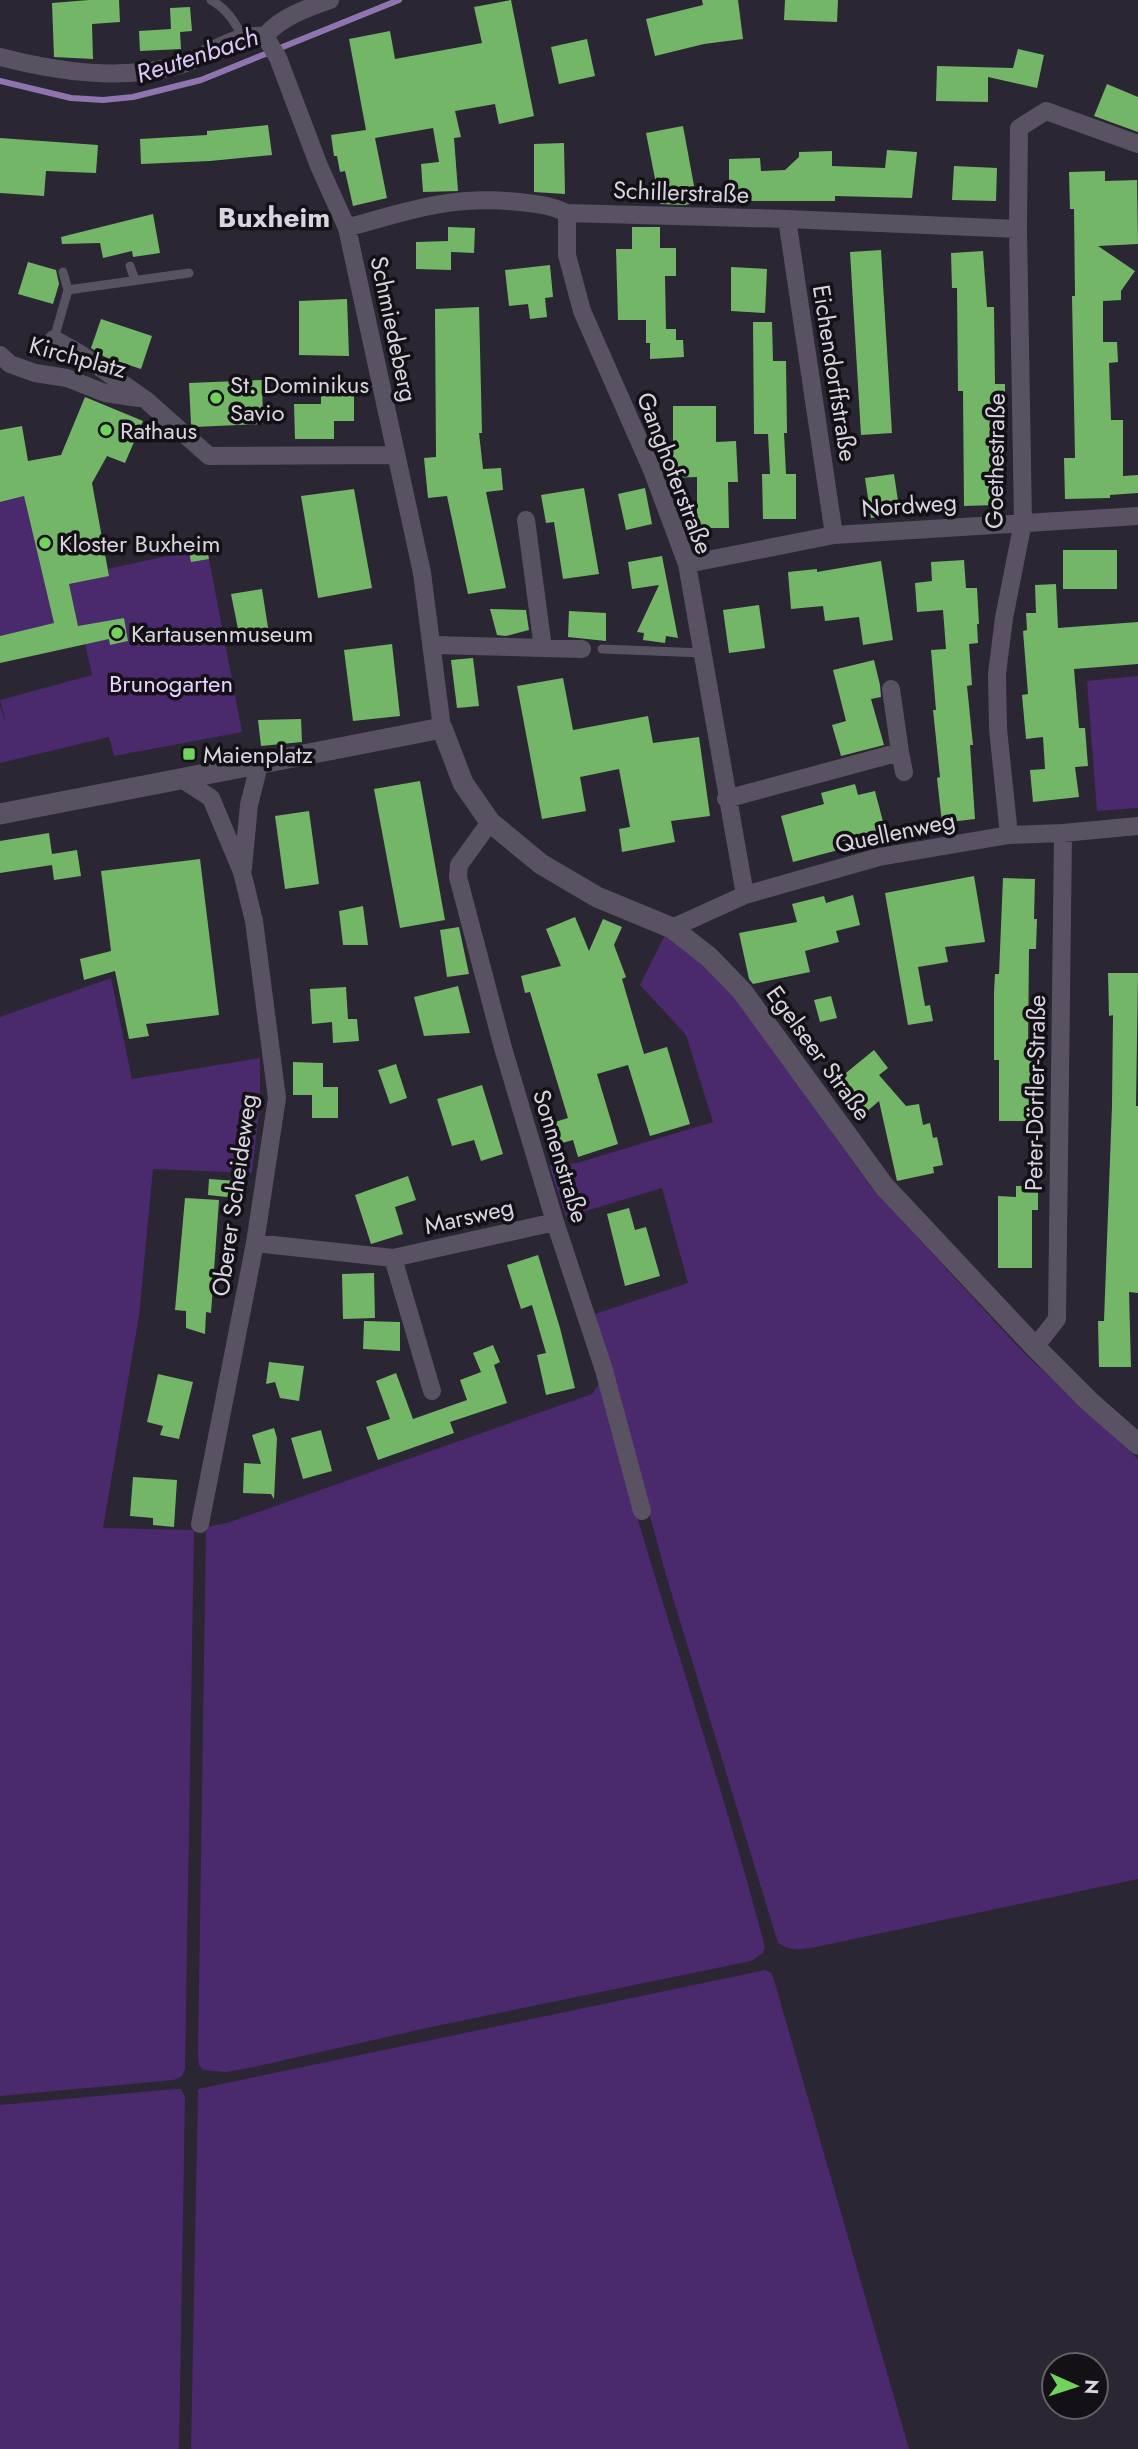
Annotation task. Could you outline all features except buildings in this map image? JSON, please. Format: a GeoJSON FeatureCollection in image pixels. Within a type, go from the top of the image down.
{"type":"FeatureCollection","features":[{"type":"Feature","properties":{"kind":"street"},"geometry":{"type":"LineString","coordinates":[[0,57],[73,72],[164,69],[197,59],[243,37],[265,36],[289,17],[330,0]]}},
{"type":"Feature","properties":{"kind":"street","name":"Schmiedeberg"},"geometry":{"type":"LineString","coordinates":[[265,36],[278,58],[318,166],[347,228],[422,573],[442,728]]}},
{"type":"Feature","properties":{"kind":"street","name":"Goethestraße"},"geometry":{"type":"LineString","coordinates":[[1009,835],[998,729],[997,674],[1004,618],[1023,522],[1019,128],[1046,111],[1138,144]]}},
{"type":"Feature","properties":{"kind":"street","name":"Schillerstraße"},"geometry":{"type":"LineString","coordinates":[[347,228],[413,208],[460,200],[541,204],[567,213],[1018,229]]}},
{"type":"Feature","properties":{"kind":"street","name":"Ganghoferstraße"},"geometry":{"type":"LineString","coordinates":[[567,213],[567,255],[573,285],[652,470],[687,564],[704,653],[726,799],[745,895]]}},
{"type":"Feature","properties":{"kind":"street","name":"Eichendorffstraße"},"geometry":{"type":"LineString","coordinates":[[787,219],[834,535]]}},
{"type":"Feature","properties":{"kind":"street","name":"Kirchplatz"},"geometry":{"type":"LineString","coordinates":[[54,339],[146,400],[209,456],[395,455]]}},
{"type":"Feature","properties":{"kind":"street","name":"Kirchplatz"},"geometry":{"type":"LineString","coordinates":[[0,355],[10,364],[35,373],[67,378],[105,393],[146,400]]}},
{"type":"Feature","properties":{"kind":"street","name":"Nordweg"},"geometry":{"type":"LineString","coordinates":[[687,564],[834,535],[1138,516]]}},
{"type":"Feature","properties":{"kind":"street"},"geometry":{"type":"LineString","coordinates":[[526,520],[543,648]]}},
{"type":"Feature","properties":{"kind":"street"},"geometry":{"type":"LineString","coordinates":[[433,645],[582,649]]}},
{"type":"Feature","properties":{"kind":"street"},"geometry":{"type":"LineString","coordinates":[[891,689],[904,772]]}},
{"type":"Feature","properties":{"kind":"street"},"geometry":{"type":"LineString","coordinates":[[0,814],[442,728]]}},
{"type":"Feature","properties":{"kind":"street","name":"Egelseer Straße"},"geometry":{"type":"LineString","coordinates":[[442,728],[463,783],[490,822],[541,864],[597,897],[672,928],[709,957],[742,991],[884,1186],[1035,1347],[1090,1402],[1138,1444]]}},
{"type":"Feature","properties":{"kind":"street"},"geometry":{"type":"LineString","coordinates":[[726,799],[900,752]]}},
{"type":"Feature","properties":{"kind":"street","name":"Oberer Scheideweg"},"geometry":{"type":"LineString","coordinates":[[242,872],[248,805],[259,765]]}},
{"type":"Feature","properties":{"kind":"street","name":"Oberer Scheideweg"},"geometry":{"type":"LineString","coordinates":[[183,780],[211,798],[242,872],[254,921],[276,1098],[255,1242],[200,1524]]}},
{"type":"Feature","properties":{"kind":"street","name":"Sonnenstraße"},"geometry":{"type":"LineString","coordinates":[[490,822],[459,865],[458,877],[503,1048],[555,1222],[604,1370],[642,1511]]}},
{"type":"Feature","properties":{"kind":"street","name":"Quellenweg"},"geometry":{"type":"LineString","coordinates":[[672,928],[745,895],[879,857],[1009,835],[1138,826]]}},
{"type":"Feature","properties":{"kind":"street","name":"Peter-Dörfler-Straße"},"geometry":{"type":"LineString","coordinates":[[1035,1347],[1057,1320],[1063,833]]}},
{"type":"Feature","properties":{"kind":"street","name":"Marsweg"},"geometry":{"type":"LineString","coordinates":[[255,1242],[393,1258],[555,1222]]}},
{"type":"Feature","properties":{"kind":"street"},"geometry":{"type":"LineString","coordinates":[[393,1258],[432,1391]]}},
{"type":"Feature","properties":{"kind":"lane"},"geometry":{"type":"LineString","coordinates":[[211,0],[232,18],[243,37]]}},
{"type":"Feature","properties":{"kind":"lane"},"geometry":{"type":"LineString","coordinates":[[130,266],[135,280]]}},
{"type":"Feature","properties":{"kind":"lane"},"geometry":{"type":"LineString","coordinates":[[54,339],[68,290],[63,272]]}},
{"type":"Feature","properties":{"kind":"lane"},"geometry":{"type":"LineString","coordinates":[[68,290],[189,273]]}},
{"type":"Feature","properties":{"kind":"lane"},"geometry":{"type":"LineString","coordinates":[[603,649],[704,653]]}},
{"type":"Feature","properties":{"kind":"green space"},"geometry":{"type":"Polygon","coordinates":[[[24,496],[54,623],[0,636],[0,502],[24,496]]]}},
{"type":"Feature","properties":{"kind":"green space","name":"Brunogarten"},"geometry":{"type":"Polygon","coordinates":[[[189,551],[209,559],[242,732],[114,756],[109,737],[0,763],[0,706],[6,723],[0,700],[92,675],[85,643],[109,639],[110,645],[128,641],[124,618],[79,633],[69,584],[109,576],[108,569],[189,551]]]}},
{"type":"Feature","properties":{"kind":"green space"},"geometry":{"type":"Polygon","coordinates":[[[1138,676],[1138,808],[1097,811],[1087,681],[1138,676]]]}},
{"type":"Feature","properties":{"kind":"green space"},"geometry":{"type":"Polygon","coordinates":[[[665,935],[697,958],[735,996],[871,1187],[1025,1354],[1138,1459],[1138,1879],[811,1948],[794,1949],[778,1943],[666,1575],[595,1314],[688,1283],[662,1188],[566,1217],[549,1165],[577,1163],[713,1122],[686,1035],[640,985],[665,935]]]}},
{"type":"Feature","properties":{"kind":"green space"},"geometry":{"type":"Polygon","coordinates":[[[111,978],[132,1079],[260,1058],[260,1103],[252,1173],[153,1169],[139,1316],[103,1528],[194,1530],[185,2069],[182,2076],[174,2080],[0,2096],[0,1017],[111,978]]]}},
{"type":"Feature","properties":{"kind":"green space"},"geometry":{"type":"Polygon","coordinates":[[[601,1381],[638,1520],[750,1893],[765,1947],[763,1953],[751,1961],[431,2027],[254,2067],[226,2072],[203,2070],[199,2065],[198,2054],[206,1527],[227,1523],[592,1394],[601,1381]]]}},
{"type":"Feature","properties":{"kind":"green space"},"geometry":{"type":"Polygon","coordinates":[[[765,1970],[771,1973],[774,1980],[909,2449],[191,2449],[198,2089],[765,1970]]]}},
{"type":"Feature","properties":{"kind":"green space"},"geometry":{"type":"Polygon","coordinates":[[[181,2089],[185,2097],[179,2449],[0,2449],[0,2105],[181,2089]]]}},
{"type":"Feature","properties":{"kind":"waterway","name":"Reutenbach"},"geometry":{"type":"LineString","coordinates":[[0,81],[71,98],[103,100],[133,97],[201,80],[399,0]]}},
{"type":"Feature","properties":{"kind":"place","name":"St. Dominikus Savio"},"geometry":{"type":"Point","coordinates":[216,398]}},
{"type":"Feature","properties":{"kind":"place","name":"Rathaus"},"geometry":{"type":"Point","coordinates":[106,430]}},
{"type":"Feature","properties":{"kind":"place","name":"Kloster Buxheim"},"geometry":{"type":"Point","coordinates":[45,543]}},
{"type":"Feature","properties":{"kind":"place","name":"Kartausenmuseum"},"geometry":{"type":"Point","coordinates":[117,633]}},
{"type":"Feature","properties":{"kind":"place","name":"Maienplatz"},"geometry":{"type":"Point","coordinates":[189,754]}},
{"type":"Feature","properties":{"kind":"district","name":"Buxheim"},"geometry":{"type":"Point","coordinates":[274,217]}}]}
